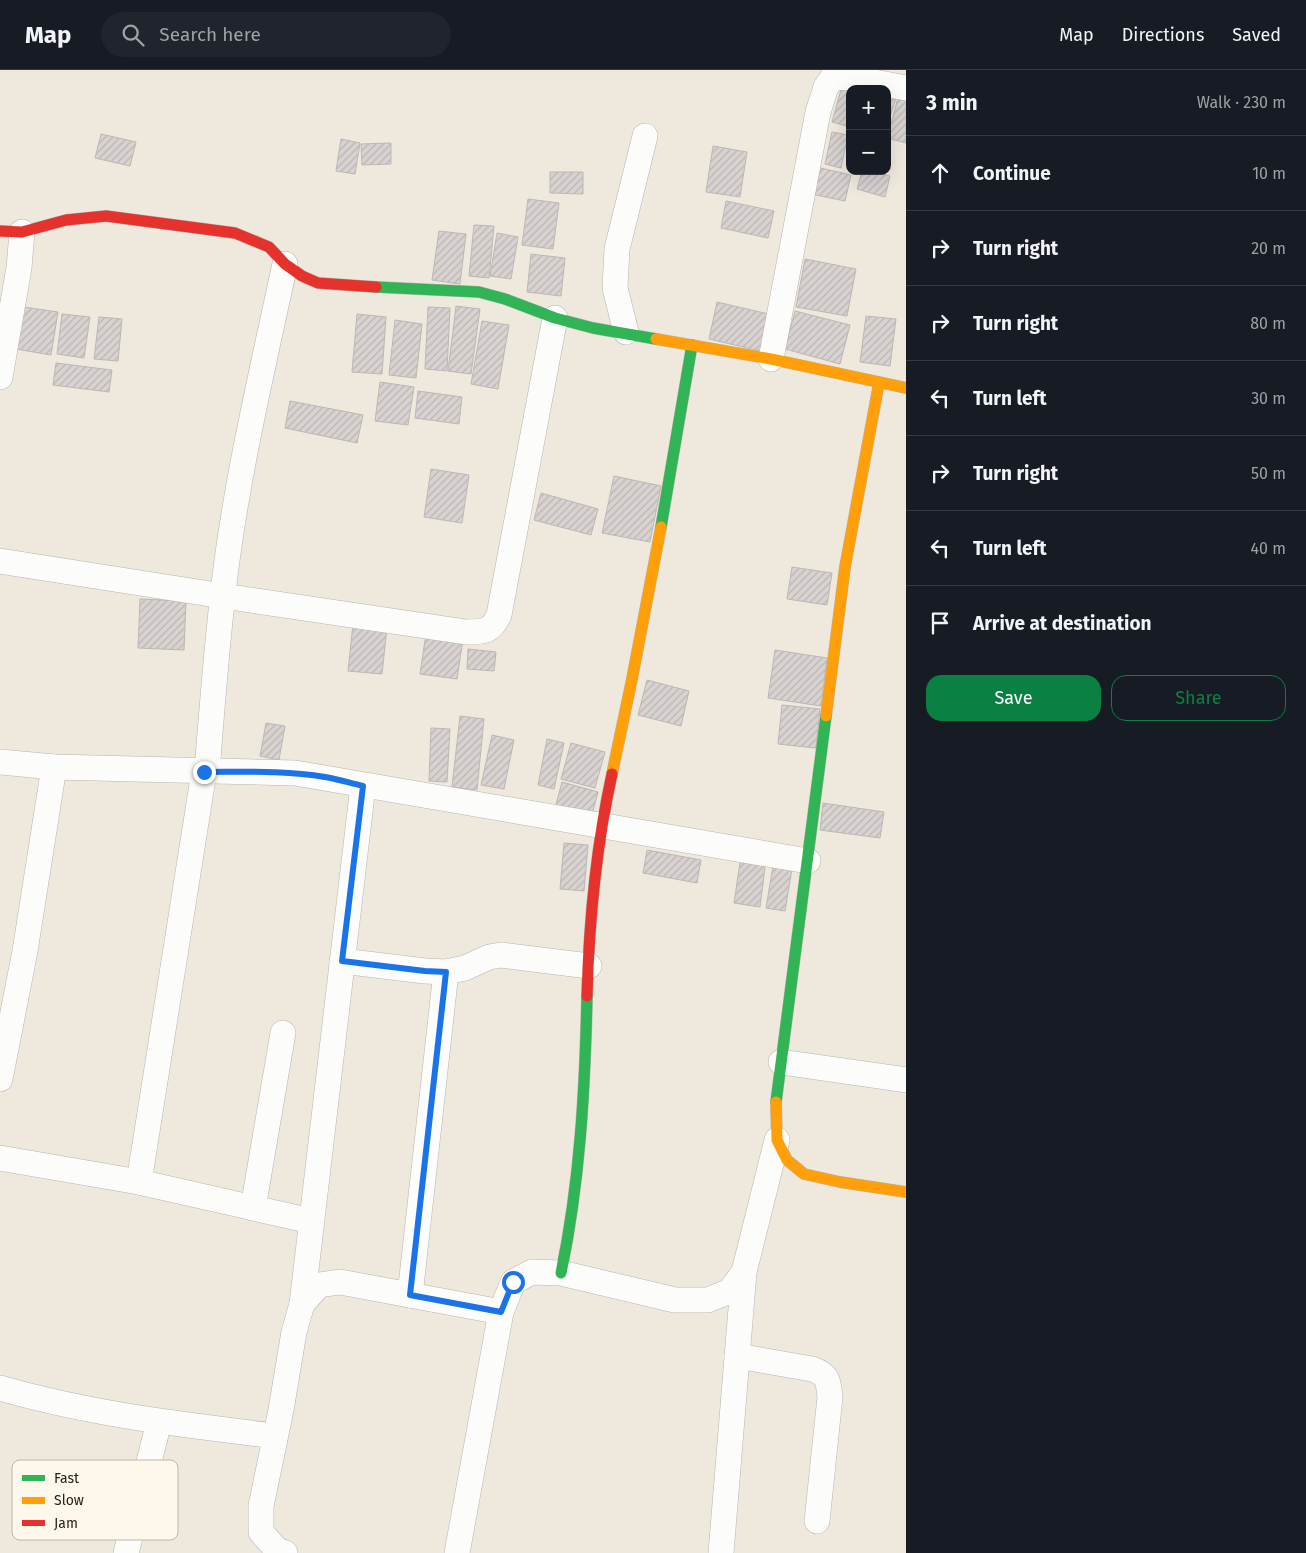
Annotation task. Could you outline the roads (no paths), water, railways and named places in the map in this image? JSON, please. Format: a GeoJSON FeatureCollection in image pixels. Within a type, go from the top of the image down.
{"type":"FeatureCollection","features":[{"type":"Feature","properties":{"kind":"street"},"geometry":{"type":"LineString","coordinates":[[771,359],[818,112],[826,87],[833,77],[852,78],[906,88]]}},
{"type":"Feature","properties":{"kind":"street"},"geometry":{"type":"LineString","coordinates":[[626,332],[615,288],[617,249],[645,136]]}},
{"type":"Feature","properties":{"kind":"street"},"geometry":{"type":"LineString","coordinates":[[0,377],[18,268],[11,232],[44,228],[66,220],[106,216],[235,233],[256,240],[269,247],[286,264],[302,276],[318,283],[344,286],[479,292],[505,299],[555,318],[593,328],[626,332],[771,359],[906,388]]}},
{"type":"Feature","properties":{"kind":"street"},"geometry":{"type":"LineString","coordinates":[[139,1182],[206,772],[222,596],[234,518],[253,408],[286,264]]}},
{"type":"Feature","properties":{"kind":"street"},"geometry":{"type":"LineString","coordinates":[[0,560],[222,596],[466,632],[483,632],[494,625],[499,615],[555,318]]}},
{"type":"Feature","properties":{"kind":"street"},"geometry":{"type":"LineString","coordinates":[[561,1273],[570,1233],[580,1148],[586,1059],[590,918],[601,827],[632,680],[692,344]]}},
{"type":"Feature","properties":{"kind":"street"},"geometry":{"type":"LineString","coordinates":[[721,1553],[744,1272],[777,1140],[775,1108],[846,567],[879,383]]}},
{"type":"Feature","properties":{"kind":"street"},"geometry":{"type":"LineString","coordinates":[[0,762],[54,767],[295,773],[808,861]]}},
{"type":"Feature","properties":{"kind":"street"},"geometry":{"type":"LineString","coordinates":[[0,1079],[25,951],[54,767]]}},
{"type":"Feature","properties":{"kind":"street"},"geometry":{"type":"LineString","coordinates":[[285,1553],[277,1550],[261,1532],[261,1506],[294,1332],[302,1304],[363,786]]}},
{"type":"Feature","properties":{"kind":"street"},"geometry":{"type":"LineString","coordinates":[[342,961],[446,972],[465,968],[489,957],[501,955],[589,966]]}},
{"type":"Feature","properties":{"kind":"street"},"geometry":{"type":"LineString","coordinates":[[410,1295],[446,972]]}},
{"type":"Feature","properties":{"kind":"street"},"geometry":{"type":"LineString","coordinates":[[253,1208],[284,1033]]}},
{"type":"Feature","properties":{"kind":"street"},"geometry":{"type":"LineString","coordinates":[[781,1062],[906,1080]]}},
{"type":"Feature","properties":{"kind":"street"},"geometry":{"type":"LineString","coordinates":[[777,1140],[787,1160],[804,1174],[840,1182],[906,1192]]}},
{"type":"Feature","properties":{"kind":"street"},"geometry":{"type":"LineString","coordinates":[[0,1158],[139,1182],[311,1220]]}},
{"type":"Feature","properties":{"kind":"street"},"geometry":{"type":"LineString","coordinates":[[457,1553],[501,1312],[513,1282],[532,1272],[561,1273],[674,1300],[708,1300],[730,1291],[744,1272]]}},
{"type":"Feature","properties":{"kind":"street"},"geometry":{"type":"LineString","coordinates":[[302,1304],[318,1285],[340,1282],[501,1312]]}},
{"type":"Feature","properties":{"kind":"street"},"geometry":{"type":"LineString","coordinates":[[737,1356],[812,1368],[822,1372],[828,1380],[830,1397],[816,1521]]}},
{"type":"Feature","properties":{"kind":"street"},"geometry":{"type":"LineString","coordinates":[[1,1392],[103,1413],[159,1422],[275,1436]]}},
{"type":"Feature","properties":{"kind":"street"},"geometry":{"type":"LineString","coordinates":[[149,1460],[159,1422]]}},
{"type":"Feature","properties":{"kind":"street"},"geometry":{"type":"LineString","coordinates":[[126,1553],[129,1540]]}}]}
